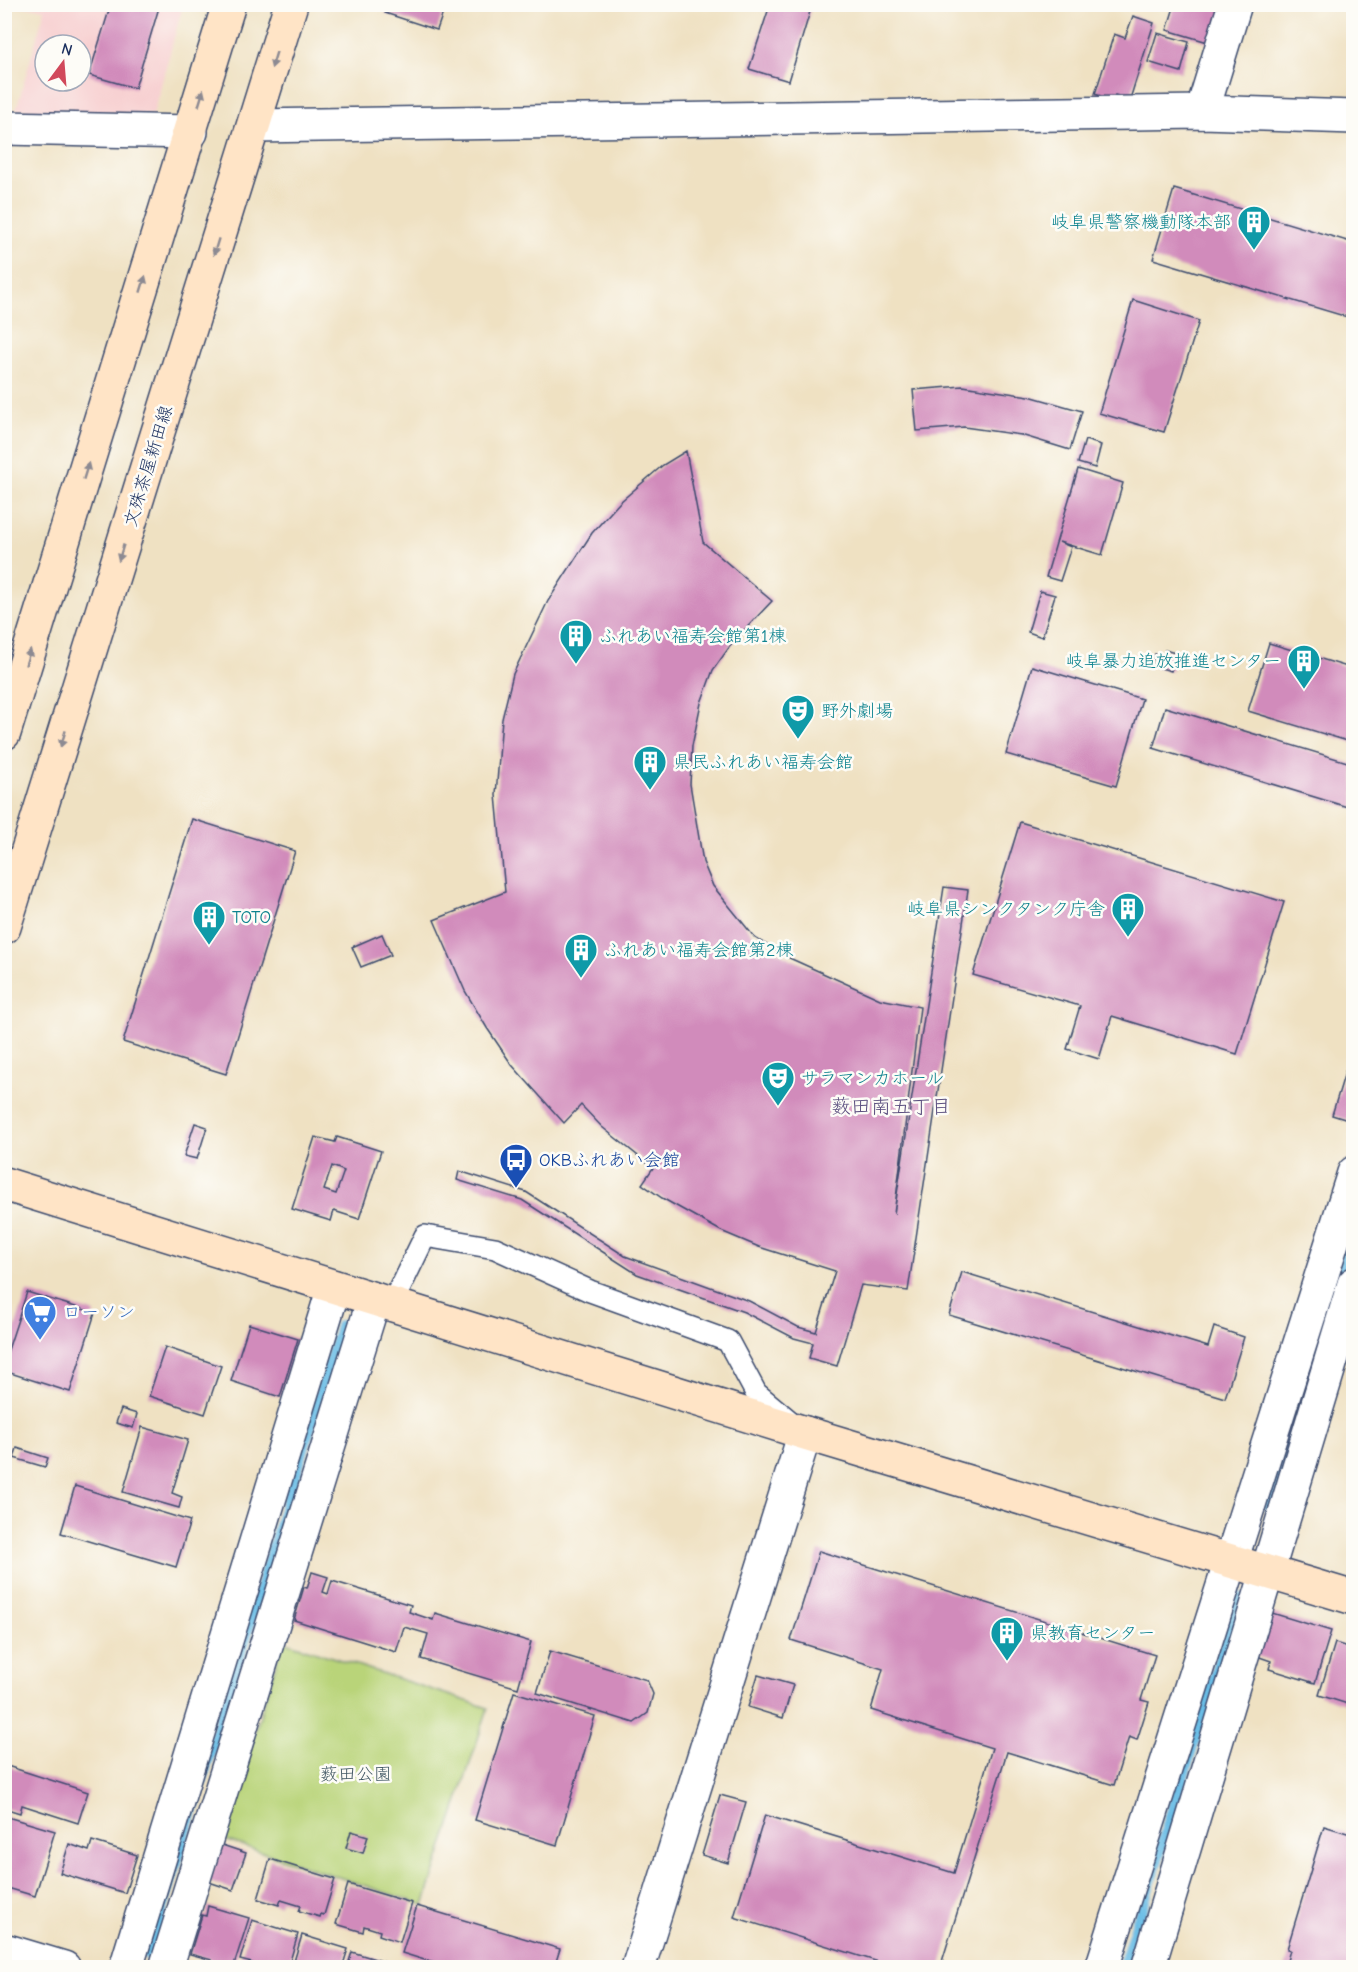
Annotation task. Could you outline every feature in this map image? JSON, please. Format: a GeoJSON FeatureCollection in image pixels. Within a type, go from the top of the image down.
{"type":"FeatureCollection","features":[{"type":"Feature","properties":{"kind":"main road"},"geometry":{"type":"LineString","coordinates":[[4,733],[229,4]]}},
{"type":"Feature","properties":{"kind":"main road","name":"文殊茶屋新田線"},"geometry":{"type":"LineString","coordinates":[[4,927],[291,4]]}},
{"type":"Feature","properties":{"kind":"main road"},"geometry":{"type":"LineString","coordinates":[[4,1184],[805,1433],[1353,1598]]}},
{"type":"Feature","properties":{"kind":"street"},"geometry":{"type":"LineString","coordinates":[[1202,112],[1235,4]]}},
{"type":"Feature","properties":{"kind":"street"},"geometry":{"type":"LineString","coordinates":[[254,126],[1202,112],[1353,117]]}},
{"type":"Feature","properties":{"kind":"street"},"geometry":{"type":"LineString","coordinates":[[4,128],[190,132]]}},
{"type":"Feature","properties":{"kind":"street"},"geometry":{"type":"LineString","coordinates":[[1102,1968],[1353,1173]]}},
{"type":"Feature","properties":{"kind":"street"},"geometry":{"type":"LineString","coordinates":[[1148,1968],[1353,1284]]}},
{"type":"Feature","properties":{"kind":"street"},"geometry":{"type":"LineString","coordinates":[[126,1968],[334,1287]]}},
{"type":"Feature","properties":{"kind":"street"},"geometry":{"type":"LineString","coordinates":[[166,1968],[383,1302]]}},
{"type":"Feature","properties":{"kind":"street"},"geometry":{"type":"LineString","coordinates":[[638,1968],[805,1433]]}},
{"type":"Feature","properties":{"kind":"street"},"geometry":{"type":"LineString","coordinates":[[4,1950],[64,1968]]}},
{"type":"Feature","properties":{"kind":"lane"},"geometry":{"type":"LineString","coordinates":[[383,1302],[425,1236],[495,1248],[590,1291],[728,1341],[756,1392],[805,1433]]}},
{"type":"Feature","properties":{"kind":"shaded area"},"geometry":{"type":"Polygon","coordinates":[[[6,5],[183,5],[153,115],[16,110],[33,51],[33,93],[93,93],[93,33],[38,33],[45,9],[6,5]]]}},
{"type":"Feature","properties":{"kind":"green space","name":"薮田公園"},"geometry":{"type":"Polygon","coordinates":[[[283,1641],[488,1708],[424,1905],[222,1839],[283,1641]]]}},
{"type":"Feature","properties":{"kind":"building"},"geometry":{"type":"Polygon","coordinates":[[[111,4],[160,4],[135,88],[93,76],[93,62],[111,4]]]}},
{"type":"Feature","properties":{"kind":"building"},"geometry":{"type":"Polygon","coordinates":[[[387,4],[446,4],[437,30],[385,13],[387,4]]]}},
{"type":"Feature","properties":{"kind":"building"},"geometry":{"type":"Polygon","coordinates":[[[1175,4],[1230,4],[1218,45],[1167,30],[1175,4]]]}},
{"type":"Feature","properties":{"kind":"building"},"geometry":{"type":"Polygon","coordinates":[[[770,5],[812,5],[789,81],[749,69],[770,5]]]}},
{"type":"Feature","properties":{"kind":"building"},"geometry":{"type":"Polygon","coordinates":[[[1133,16],[1154,23],[1130,99],[1115,95],[1114,100],[1095,94],[1114,34],[1125,38],[1133,16]]]}},
{"type":"Feature","properties":{"kind":"building"},"geometry":{"type":"Polygon","coordinates":[[[1157,33],[1189,42],[1181,72],[1148,62],[1157,33]]]}},
{"type":"Feature","properties":{"kind":"building","name":"岐阜県警察機動隊本部"},"geometry":{"type":"Polygon","coordinates":[[[1174,189],[1354,243],[1354,319],[1153,259],[1174,189]]]}},
{"type":"Feature","properties":{"kind":"building"},"geometry":{"type":"Polygon","coordinates":[[[1133,300],[1199,321],[1164,432],[1099,413],[1133,300]]]}},
{"type":"Feature","properties":{"kind":"building"},"geometry":{"type":"Polygon","coordinates":[[[963,386],[1029,396],[1082,411],[1070,450],[1021,435],[964,427],[917,431],[913,390],[963,386]]]}},
{"type":"Feature","properties":{"kind":"building"},"geometry":{"type":"Polygon","coordinates":[[[1085,440],[1101,445],[1095,468],[1078,463],[1085,440]]]}},
{"type":"Feature","properties":{"kind":"building"},"geometry":{"type":"Polygon","coordinates":[[[686,451],[703,542],[772,601],[733,642],[713,670],[701,703],[692,746],[690,784],[703,862],[713,886],[755,938],[785,956],[880,999],[920,1007],[894,1214],[944,887],[968,890],[908,1291],[861,1285],[837,1366],[809,1358],[813,1343],[794,1338],[744,1312],[637,1274],[522,1200],[457,1180],[459,1171],[526,1192],[625,1256],[749,1301],[798,1327],[816,1332],[835,1271],[759,1247],[721,1231],[662,1198],[642,1184],[653,1168],[602,1127],[581,1105],[564,1123],[512,1065],[487,1028],[465,991],[434,920],[505,892],[496,795],[502,719],[513,674],[548,601],[592,533],[620,502],[663,465],[686,451]]]}},
{"type":"Feature","properties":{"kind":"building"},"geometry":{"type":"Polygon","coordinates":[[[1078,469],[1123,483],[1102,555],[1059,542],[1071,547],[1060,581],[1046,577],[1078,469]]]}},
{"type":"Feature","properties":{"kind":"building"},"geometry":{"type":"Polygon","coordinates":[[[1040,591],[1055,595],[1042,637],[1028,632],[1040,591]]]}},
{"type":"Feature","properties":{"kind":"building","name":"岐阜暴力追放推進センター"},"geometry":{"type":"Polygon","coordinates":[[[1269,643],[1354,669],[1354,743],[1248,711],[1269,643]]]}},
{"type":"Feature","properties":{"kind":"building"},"geometry":{"type":"Polygon","coordinates":[[[1165,650],[1175,653],[1171,671],[1151,665],[1155,654],[1163,657],[1165,650]]]}},
{"type":"Feature","properties":{"kind":"building"},"geometry":{"type":"Polygon","coordinates":[[[1032,666],[1142,699],[1116,786],[1006,754],[1032,666]]]}},
{"type":"Feature","properties":{"kind":"building"},"geometry":{"type":"Polygon","coordinates":[[[1165,707],[1354,764],[1354,809],[1153,748],[1165,707]]]}},
{"type":"Feature","properties":{"kind":"building","name":"TOTO"},"geometry":{"type":"Polygon","coordinates":[[[192,819],[295,851],[226,1074],[123,1042],[192,819]]]}},
{"type":"Feature","properties":{"kind":"building","name":"岐阜県シンクタンク庁舎"},"geometry":{"type":"Polygon","coordinates":[[[1020,822],[1284,902],[1237,1054],[1112,1016],[1099,1059],[1067,1049],[1080,1006],[973,975],[1020,822]]]}},
{"type":"Feature","properties":{"kind":"building"},"geometry":{"type":"Polygon","coordinates":[[[382,934],[391,955],[361,967],[352,947],[382,934]]]}},
{"type":"Feature","properties":{"kind":"building"},"geometry":{"type":"Polygon","coordinates":[[[1350,1056],[1354,1057],[1354,1103],[1348,1120],[1332,1115],[1350,1056]]]}},
{"type":"Feature","properties":{"kind":"building"},"geometry":{"type":"Polygon","coordinates":[[[195,1123],[207,1127],[197,1159],[184,1156],[195,1123]]]}},
{"type":"Feature","properties":{"kind":"building"},"geometry":{"type":"Polygon","coordinates":[[[315,1137],[335,1142],[337,1137],[381,1151],[359,1219],[334,1211],[331,1221],[292,1209],[315,1137]],[[332,1166],[324,1190],[336,1194],[344,1171],[332,1166]]]}},
{"type":"Feature","properties":{"kind":"building"},"geometry":{"type":"Polygon","coordinates":[[[962,1272],[1208,1347],[1214,1327],[1244,1337],[1225,1398],[949,1315],[962,1272]]]}},
{"type":"Feature","properties":{"kind":"building"},"geometry":{"type":"Polygon","coordinates":[[[27,1292],[95,1313],[70,1392],[4,1371],[4,1362],[27,1292]]]}},
{"type":"Feature","properties":{"kind":"building"},"geometry":{"type":"Polygon","coordinates":[[[249,1324],[298,1339],[280,1397],[231,1381],[249,1324]]]}},
{"type":"Feature","properties":{"kind":"building"},"geometry":{"type":"Polygon","coordinates":[[[165,1347],[221,1366],[205,1414],[149,1396],[165,1347]]]}},
{"type":"Feature","properties":{"kind":"building"},"geometry":{"type":"Polygon","coordinates":[[[121,1409],[137,1414],[133,1428],[116,1423],[121,1409]]]}},
{"type":"Feature","properties":{"kind":"building"},"geometry":{"type":"Polygon","coordinates":[[[142,1427],[188,1440],[172,1493],[182,1497],[179,1508],[123,1492],[142,1427]]]}},
{"type":"Feature","properties":{"kind":"building"},"geometry":{"type":"Polygon","coordinates":[[[17,1448],[48,1458],[45,1467],[14,1458],[17,1448]]]}},
{"type":"Feature","properties":{"kind":"building"},"geometry":{"type":"Polygon","coordinates":[[[75,1486],[190,1521],[176,1567],[61,1533],[75,1486]]]}},
{"type":"Feature","properties":{"kind":"building","name":"県教育センター"},"geometry":{"type":"Polygon","coordinates":[[[819,1551],[1155,1655],[1141,1700],[1149,1702],[1137,1740],[1129,1737],[1114,1785],[1007,1752],[940,1968],[898,1968],[734,1917],[765,1815],[954,1873],[992,1748],[871,1710],[883,1669],[791,1640],[819,1551]]]}},
{"type":"Feature","properties":{"kind":"building"},"geometry":{"type":"Polygon","coordinates":[[[312,1572],[328,1577],[323,1592],[328,1594],[332,1581],[411,1605],[409,1612],[433,1620],[435,1613],[531,1642],[518,1688],[421,1659],[428,1634],[404,1627],[396,1652],[294,1620],[304,1587],[307,1588],[312,1572]]]}},
{"type":"Feature","properties":{"kind":"building"},"geometry":{"type":"Polygon","coordinates":[[[1262,1610],[1331,1631],[1315,1683],[1269,1669],[1271,1661],[1248,1653],[1262,1610]]]}},
{"type":"Feature","properties":{"kind":"building"},"geometry":{"type":"Polygon","coordinates":[[[1335,1643],[1354,1649],[1354,1706],[1319,1695],[1335,1643]]]}},
{"type":"Feature","properties":{"kind":"building"},"geometry":{"type":"Polygon","coordinates":[[[550,1651],[647,1680],[653,1694],[648,1713],[634,1723],[537,1693],[550,1651]]]}},
{"type":"Feature","properties":{"kind":"building"},"geometry":{"type":"Polygon","coordinates":[[[758,1675],[793,1685],[783,1718],[748,1707],[758,1675]]]}},
{"type":"Feature","properties":{"kind":"building"},"geometry":{"type":"Polygon","coordinates":[[[514,1692],[595,1716],[557,1845],[475,1820],[514,1692]]]}},
{"type":"Feature","properties":{"kind":"building"},"geometry":{"type":"Polygon","coordinates":[[[4,1765],[88,1792],[78,1823],[22,1805],[20,1813],[4,1808],[4,1765]]]}},
{"type":"Feature","properties":{"kind":"building"},"geometry":{"type":"Polygon","coordinates":[[[720,1795],[746,1802],[728,1863],[702,1855],[720,1795]]]}},
{"type":"Feature","properties":{"kind":"building"},"geometry":{"type":"Polygon","coordinates":[[[4,1816],[55,1831],[35,1896],[4,1887],[4,1816]]]}},
{"type":"Feature","properties":{"kind":"building"},"geometry":{"type":"Polygon","coordinates":[[[1324,1826],[1354,1835],[1354,1968],[1285,1968],[1290,1950],[1287,1949],[1324,1826]]]}},
{"type":"Feature","properties":{"kind":"building"},"geometry":{"type":"Polygon","coordinates":[[[351,1831],[368,1836],[363,1853],[346,1848],[351,1831]]]}},
{"type":"Feature","properties":{"kind":"building"},"geometry":{"type":"Polygon","coordinates":[[[92,1841],[137,1855],[125,1893],[60,1873],[69,1844],[89,1851],[92,1841]]]}},
{"type":"Feature","properties":{"kind":"building"},"geometry":{"type":"Polygon","coordinates":[[[222,1845],[246,1853],[233,1890],[209,1882],[222,1845]]]}},
{"type":"Feature","properties":{"kind":"building"},"geometry":{"type":"Polygon","coordinates":[[[270,1859],[335,1879],[324,1915],[321,1914],[320,1917],[299,1911],[301,1906],[281,1900],[279,1905],[258,1899],[270,1859]]]}},
{"type":"Feature","properties":{"kind":"building"},"geometry":{"type":"Polygon","coordinates":[[[348,1884],[412,1903],[400,1942],[379,1935],[380,1931],[364,1926],[363,1932],[336,1924],[348,1884]]]}},
{"type":"Feature","properties":{"kind":"building"},"geometry":{"type":"Polygon","coordinates":[[[208,1906],[249,1918],[233,1968],[209,1968],[212,1960],[190,1954],[202,1915],[206,1916],[208,1906]]]}},
{"type":"Feature","properties":{"kind":"building"},"geometry":{"type":"Polygon","coordinates":[[[417,1906],[560,1949],[554,1968],[450,1968],[402,1953],[417,1906]]]}},
{"type":"Feature","properties":{"kind":"building"},"geometry":{"type":"Polygon","coordinates":[[[252,1920],[298,1934],[288,1968],[250,1968],[252,1963],[240,1960],[252,1920]]]}},
{"type":"Feature","properties":{"kind":"building"},"geometry":{"type":"Polygon","coordinates":[[[302,1935],[348,1949],[342,1968],[292,1968],[302,1935]]]}},
{"type":"Feature","properties":{"kind":"building"},"geometry":{"type":"Polygon","coordinates":[[[352,1952],[392,1964],[391,1968],[347,1968],[352,1952]]]}},
{"type":"Feature","properties":{"kind":"waterway"},"geometry":{"type":"LineString","coordinates":[[1268,1505],[1349,1244]]}},
{"type":"Feature","properties":{"kind":"waterway"},"geometry":{"type":"LineString","coordinates":[[148,1954],[341,1326]]}},
{"type":"Feature","properties":{"kind":"waterway"},"geometry":{"type":"LineString","coordinates":[[1123,1968],[1239,1598]]}},
{"type":"Feature","properties":{"kind":"place","name":"岐阜県警察機動隊本部"},"geometry":{"type":"Point","coordinates":[1254,251]}},
{"type":"Feature","properties":{"kind":"place","name":"ふれあい福寿会館第1棟"},"geometry":{"type":"Point","coordinates":[576,665]}},
{"type":"Feature","properties":{"kind":"place","name":"岐阜暴力追放推進センター"},"geometry":{"type":"Point","coordinates":[1304,690]}},
{"type":"Feature","properties":{"kind":"place","name":"野外劇場"},"geometry":{"type":"Point","coordinates":[798,740]}},
{"type":"Feature","properties":{"kind":"place","name":"県民ふれあい福寿会館"},"geometry":{"type":"Point","coordinates":[650,791]}},
{"type":"Feature","properties":{"kind":"place","name":"岐阜県シンクタンク庁舎"},"geometry":{"type":"Point","coordinates":[1128,938]}},
{"type":"Feature","properties":{"kind":"place","name":"TOTO"},"geometry":{"type":"Point","coordinates":[209,946]}},
{"type":"Feature","properties":{"kind":"place","name":"ふれあい福寿会館第2棟"},"geometry":{"type":"Point","coordinates":[581,979]}},
{"type":"Feature","properties":{"kind":"place","name":"サラマンカホール"},"geometry":{"type":"Point","coordinates":[778,1107]}},
{"type":"Feature","properties":{"kind":"place","name":"OKBふれあい会館"},"geometry":{"type":"Point","coordinates":[516,1189]}},
{"type":"Feature","properties":{"kind":"place","name":"ローソン"},"geometry":{"type":"Point","coordinates":[40,1341]}},
{"type":"Feature","properties":{"kind":"place","name":"県教育センター"},"geometry":{"type":"Point","coordinates":[1007,1662]}},
{"type":"Feature","properties":{"kind":"district","name":"薮田南五丁目"},"geometry":{"type":"Point","coordinates":[891,1106]}}]}
